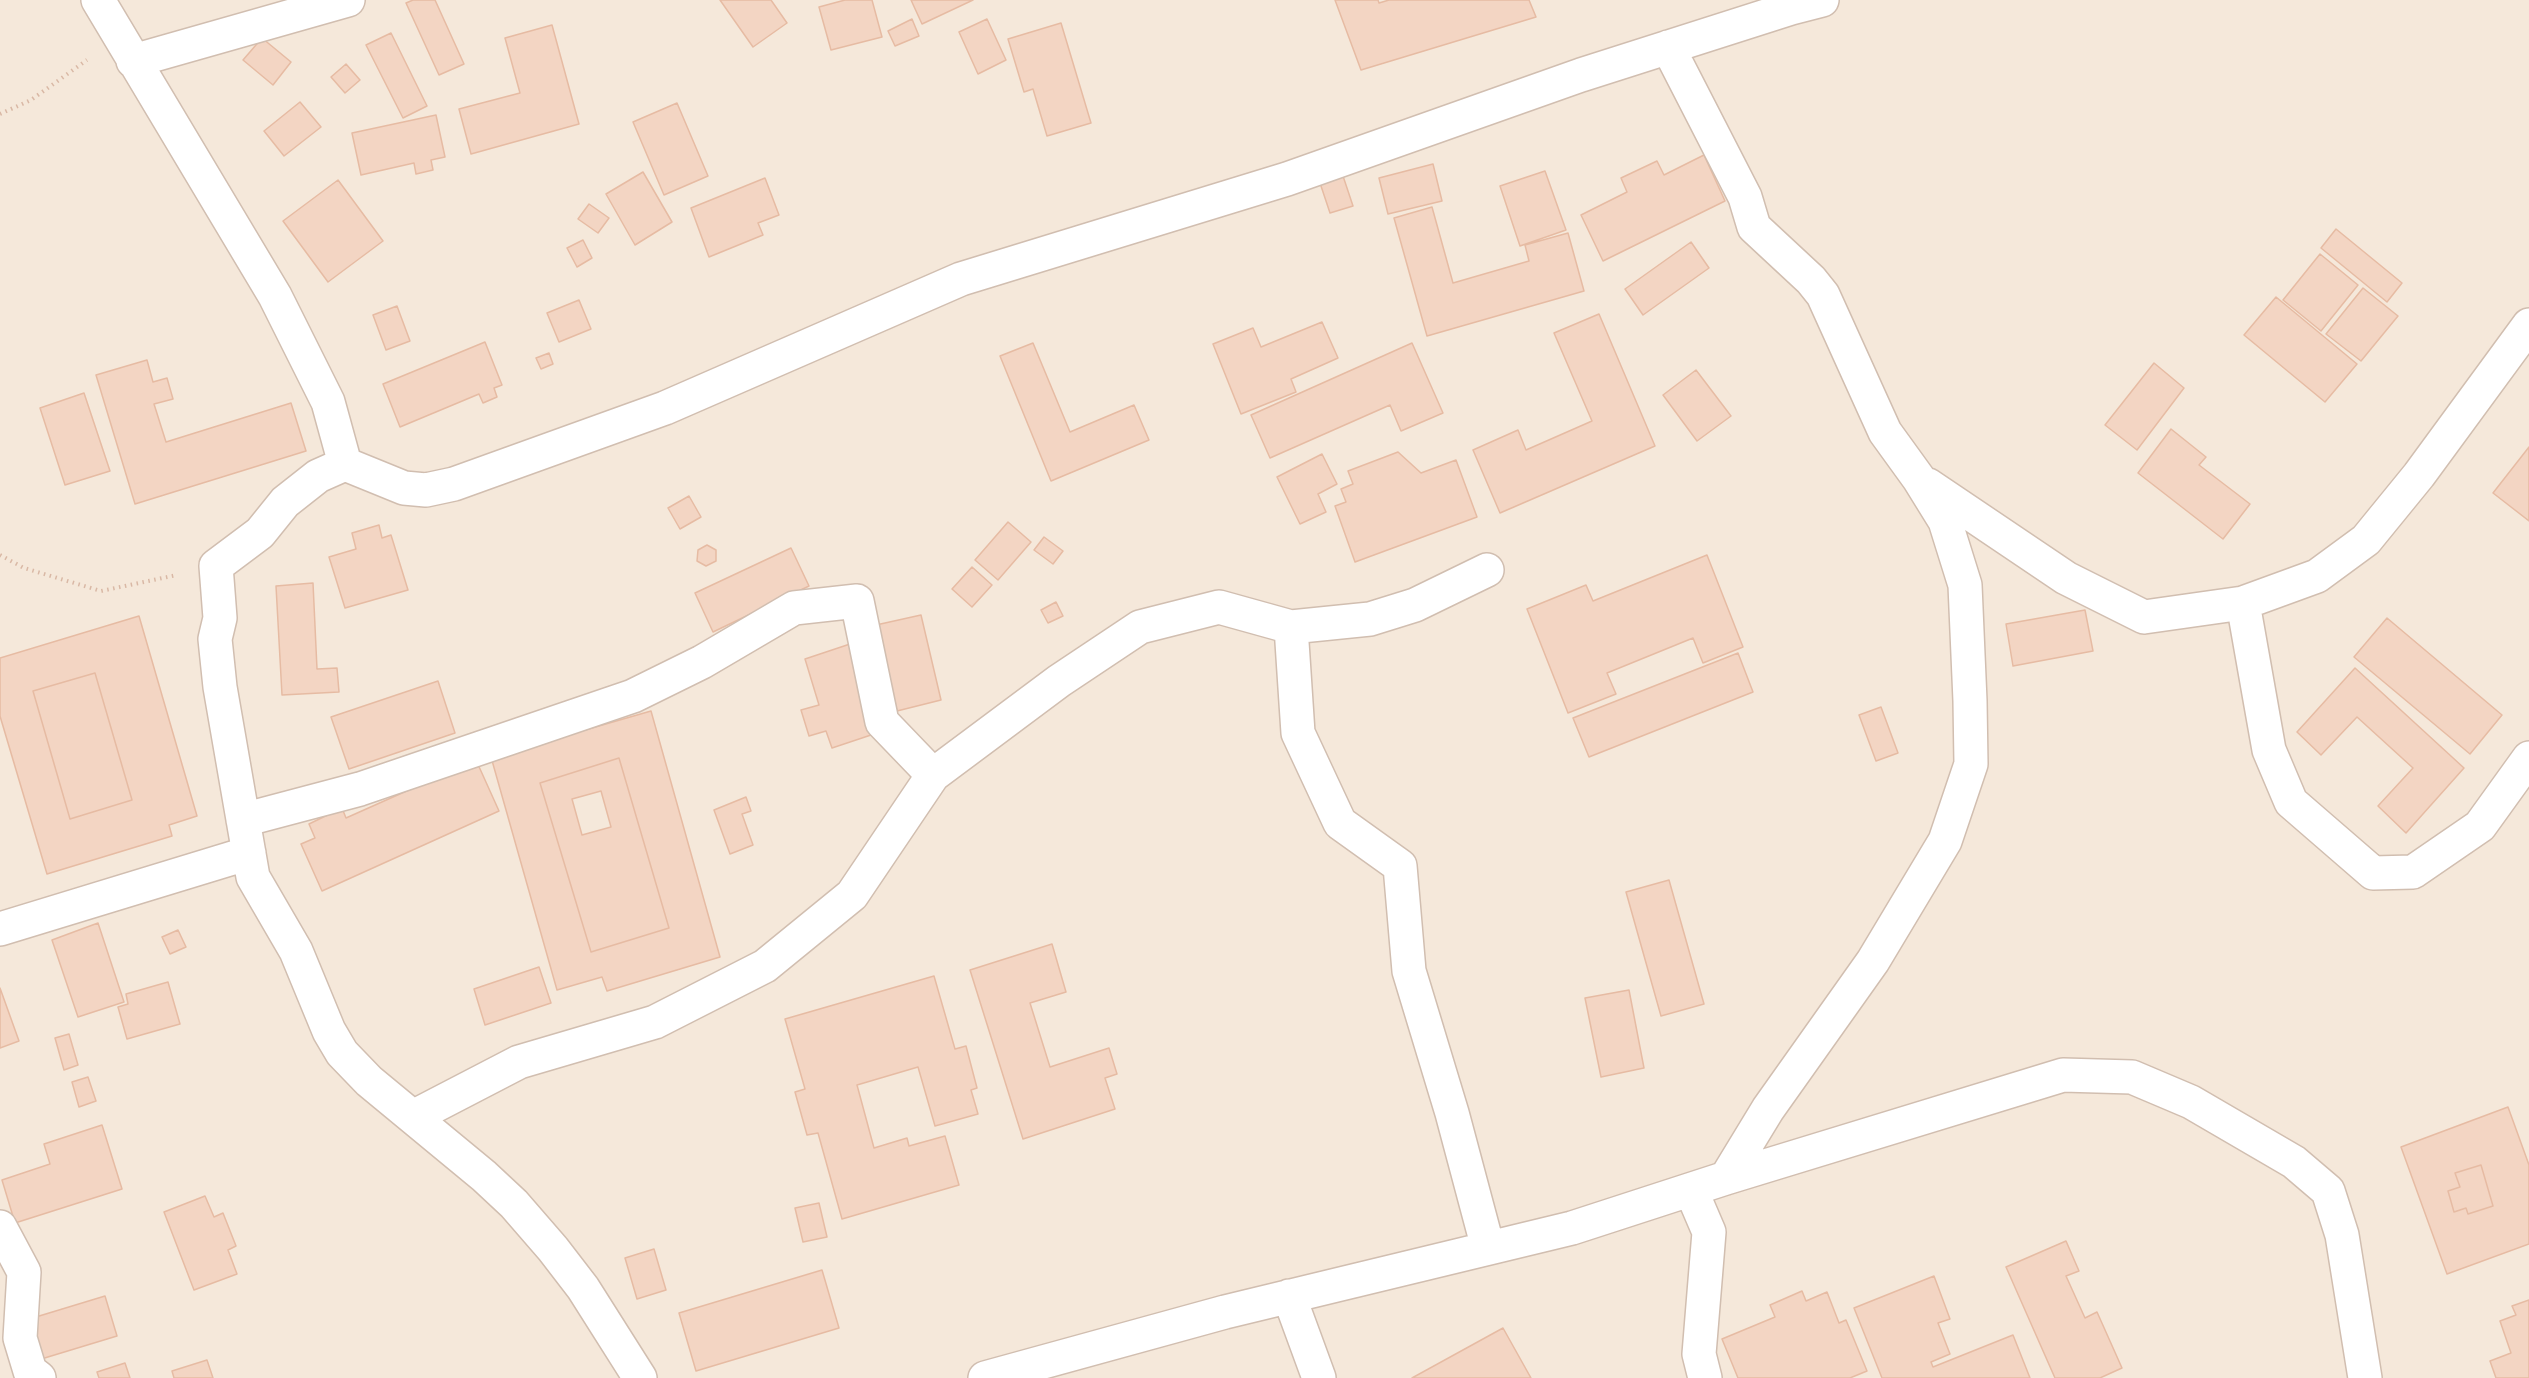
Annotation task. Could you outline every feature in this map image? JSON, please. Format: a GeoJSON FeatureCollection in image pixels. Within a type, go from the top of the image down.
{"type":"FeatureCollection","features":[{"type":"Feature","properties":{"kind":"street"},"geometry":{"type":"LineString","coordinates":[[98,0],[275,296],[328,402],[345,464]]}},
{"type":"Feature","properties":{"kind":"street"},"geometry":{"type":"LineString","coordinates":[[126,49],[348,0]]}},
{"type":"Feature","properties":{"kind":"street"},"geometry":{"type":"LineString","coordinates":[[640,1378],[583,1288],[546,1240],[499,1190],[369,1081],[342,1053],[328,1031],[296,951],[253,877],[220,687],[215,639],[220,618],[216,566],[260,533],[285,502],[318,476],[345,464],[404,488],[426,490],[454,484],[665,408],[961,279],[1287,179],[1570,79],[1822,0]]}},
{"type":"Feature","properties":{"kind":"street"},"geometry":{"type":"LineString","coordinates":[[1668,47],[1744,197],[1754,227],[1811,280],[1823,295],[1885,432],[1919,479],[1945,521],[1965,585],[1971,764],[1945,842],[1873,961],[1768,1109],[1726,1178]]}},
{"type":"Feature","properties":{"kind":"street"},"geometry":{"type":"LineString","coordinates":[[1919,479],[2066,578],[2144,617],[2243,603],[2317,576],[2367,540],[2419,475],[2529,325]]}},
{"type":"Feature","properties":{"kind":"street"},"geometry":{"type":"LineString","coordinates":[[413,1117],[519,1062],[655,1022],[765,966],[852,895],[933,775],[1059,681],[1140,627],[1219,607],[1291,627],[1370,619],[1415,605],[1487,570]]}},
{"type":"Feature","properties":{"kind":"street"},"geometry":{"type":"LineString","coordinates":[[243,820],[360,789],[633,696],[702,662],[794,609],[857,601],[882,722],[933,775]]}},
{"type":"Feature","properties":{"kind":"street"},"geometry":{"type":"LineString","coordinates":[[2243,603],[2269,750],[2291,802],[2373,873],[2413,872],[2480,826],[2529,758]]}},
{"type":"Feature","properties":{"kind":"street"},"geometry":{"type":"LineString","coordinates":[[1291,627],[1298,733],[1340,823],[1400,866],[1409,971],[1452,1113],[1488,1248]]}},
{"type":"Feature","properties":{"kind":"street"},"geometry":{"type":"LineString","coordinates":[[0,929],[249,853]]}},
{"type":"Feature","properties":{"kind":"street"},"geometry":{"type":"LineString","coordinates":[[985,1378],[1225,1312],[1572,1228],[1726,1178],[2063,1075],[2132,1077],[2191,1102],[2294,1162],[2328,1191],[2342,1234],[2365,1378]]}},
{"type":"Feature","properties":{"kind":"street"},"geometry":{"type":"LineString","coordinates":[[1691,1190],[1708,1232],[1699,1354],[1705,1378]]}},
{"type":"Feature","properties":{"kind":"street"},"geometry":{"type":"LineString","coordinates":[[0,1227],[24,1272],[20,1338],[30,1371],[39,1378]]}},
{"type":"Feature","properties":{"kind":"street"},"geometry":{"type":"LineString","coordinates":[[1289,1296],[1319,1378]]}},
{"type":"Feature","properties":{"kind":"path"},"geometry":{"type":"LineString","coordinates":[[0,114],[32,100],[126,49]]}},
{"type":"Feature","properties":{"kind":"path"},"geometry":{"type":"LineString","coordinates":[[0,555],[24,568],[101,591],[216,566]]}},
{"type":"Feature","properties":{"kind":"shaded area"},"geometry":{"type":"Polygon","coordinates":[[[0,0],[2529,0],[2529,1378],[0,1378],[0,0]]]}},
{"type":"Feature","properties":{"kind":"building"},"geometry":{"type":"Polygon","coordinates":[[[413,0],[435,0],[464,64],[439,75],[406,3],[413,0]]]}},
{"type":"Feature","properties":{"kind":"building"},"geometry":{"type":"Polygon","coordinates":[[[720,0],[771,0],[787,23],[753,47],[720,0]]]}},
{"type":"Feature","properties":{"kind":"building"},"geometry":{"type":"Polygon","coordinates":[[[845,0],[872,0],[882,37],[831,50],[819,7],[845,0]]]}},
{"type":"Feature","properties":{"kind":"building"},"geometry":{"type":"Polygon","coordinates":[[[911,0],[973,0],[922,24],[911,0]]]}},
{"type":"Feature","properties":{"kind":"building"},"geometry":{"type":"Polygon","coordinates":[[[1335,0],[1378,0],[1379,3],[1389,0],[1529,0],[1536,17],[1361,70],[1335,0]]]}},
{"type":"Feature","properties":{"kind":"building"},"geometry":{"type":"Polygon","coordinates":[[[912,19],[919,36],[895,46],[888,31],[912,19]]]}},
{"type":"Feature","properties":{"kind":"building"},"geometry":{"type":"Polygon","coordinates":[[[987,19],[1006,60],[978,74],[959,32],[987,19]]]}},
{"type":"Feature","properties":{"kind":"building"},"geometry":{"type":"Polygon","coordinates":[[[1061,23],[1091,123],[1047,136],[1033,89],[1024,92],[1008,39],[1061,23]]]}},
{"type":"Feature","properties":{"kind":"building"},"geometry":{"type":"Polygon","coordinates":[[[552,25],[579,124],[471,154],[459,109],[520,93],[505,38],[552,25]]]}},
{"type":"Feature","properties":{"kind":"building"},"geometry":{"type":"Polygon","coordinates":[[[391,33],[427,106],[403,118],[366,45],[391,33]]]}},
{"type":"Feature","properties":{"kind":"building"},"geometry":{"type":"Polygon","coordinates":[[[262,38],[291,62],[273,85],[243,60],[262,38]]]}},
{"type":"Feature","properties":{"kind":"building"},"geometry":{"type":"Polygon","coordinates":[[[346,64],[360,80],[345,93],[331,77],[346,64]]]}},
{"type":"Feature","properties":{"kind":"building"},"geometry":{"type":"Polygon","coordinates":[[[300,102],[321,127],[284,156],[264,131],[300,102]]]}},
{"type":"Feature","properties":{"kind":"building"},"geometry":{"type":"Polygon","coordinates":[[[677,103],[708,176],[664,195],[633,122],[677,103]]]}},
{"type":"Feature","properties":{"kind":"building"},"geometry":{"type":"Polygon","coordinates":[[[436,115],[445,157],[431,160],[433,170],[416,174],[414,163],[361,175],[352,133],[436,115]]]}},
{"type":"Feature","properties":{"kind":"building"},"geometry":{"type":"Polygon","coordinates":[[[1704,155],[1725,201],[1603,261],[1581,215],[1627,192],[1621,178],[1657,161],[1664,175],[1704,155]]]}},
{"type":"Feature","properties":{"kind":"building"},"geometry":{"type":"Polygon","coordinates":[[[1433,164],[1442,201],[1388,214],[1379,178],[1433,164]]]}},
{"type":"Feature","properties":{"kind":"building"},"geometry":{"type":"Polygon","coordinates":[[[1545,171],[1566,230],[1520,246],[1500,186],[1545,171]]]}},
{"type":"Feature","properties":{"kind":"building"},"geometry":{"type":"Polygon","coordinates":[[[643,172],[672,222],[635,245],[606,194],[643,172]]]}},
{"type":"Feature","properties":{"kind":"building"},"geometry":{"type":"Polygon","coordinates":[[[1342,173],[1353,206],[1330,213],[1319,180],[1342,173]]]}},
{"type":"Feature","properties":{"kind":"building"},"geometry":{"type":"Polygon","coordinates":[[[765,178],[779,215],[758,223],[763,235],[709,257],[691,208],[765,178]]]}},
{"type":"Feature","properties":{"kind":"building"},"geometry":{"type":"Polygon","coordinates":[[[338,180],[383,241],[328,282],[283,221],[338,180]]]}},
{"type":"Feature","properties":{"kind":"building"},"geometry":{"type":"Polygon","coordinates":[[[589,204],[609,218],[598,233],[578,219],[589,204]]]}},
{"type":"Feature","properties":{"kind":"building"},"geometry":{"type":"Polygon","coordinates":[[[1432,207],[1453,283],[1529,261],[1525,245],[1568,233],[1584,291],[1427,336],[1394,218],[1432,207]]]}},
{"type":"Feature","properties":{"kind":"building"},"geometry":{"type":"Polygon","coordinates":[[[2336,229],[2402,283],[2387,302],[2321,248],[2336,229]]]}},
{"type":"Feature","properties":{"kind":"building"},"geometry":{"type":"Polygon","coordinates":[[[583,240],[592,258],[577,267],[567,248],[583,240]]]}},
{"type":"Feature","properties":{"kind":"building"},"geometry":{"type":"Polygon","coordinates":[[[1691,242],[1709,268],[1643,315],[1625,289],[1691,242]]]}},
{"type":"Feature","properties":{"kind":"building"},"geometry":{"type":"Polygon","coordinates":[[[2320,254],[2358,285],[2321,331],[2283,300],[2320,254]]]}},
{"type":"Feature","properties":{"kind":"building"},"geometry":{"type":"Polygon","coordinates":[[[2363,288],[2398,316],[2361,361],[2326,334],[2363,288]]]}},
{"type":"Feature","properties":{"kind":"building"},"geometry":{"type":"Polygon","coordinates":[[[2276,297],[2357,364],[2325,402],[2244,335],[2276,297]]]}},
{"type":"Feature","properties":{"kind":"building"},"geometry":{"type":"Polygon","coordinates":[[[579,300],[591,329],[559,342],[547,313],[579,300]]]}},
{"type":"Feature","properties":{"kind":"building"},"geometry":{"type":"Polygon","coordinates":[[[397,306],[410,341],[386,350],[373,315],[397,306]]]}},
{"type":"Feature","properties":{"kind":"building"},"geometry":{"type":"Polygon","coordinates":[[[1599,314],[1655,446],[1500,513],[1473,450],[1518,430],[1526,450],[1592,421],[1554,333],[1599,314]]]}},
{"type":"Feature","properties":{"kind":"building"},"geometry":{"type":"Polygon","coordinates":[[[1322,322],[1338,358],[1291,379],[1296,392],[1241,414],[1213,344],[1253,328],[1261,347],[1322,322]]]}},
{"type":"Feature","properties":{"kind":"building"},"geometry":{"type":"Polygon","coordinates":[[[485,342],[502,385],[494,388],[497,397],[483,403],[479,394],[400,427],[383,384],[485,342]]]}},
{"type":"Feature","properties":{"kind":"building"},"geometry":{"type":"Polygon","coordinates":[[[1033,343],[1070,432],[1134,405],[1149,440],[1051,481],[1000,356],[1033,343]]]}},
{"type":"Feature","properties":{"kind":"building"},"geometry":{"type":"Polygon","coordinates":[[[1412,343],[1443,413],[1401,431],[1390,405],[1270,458],[1251,415],[1412,343]]]}},
{"type":"Feature","properties":{"kind":"building"},"geometry":{"type":"Polygon","coordinates":[[[549,353],[553,364],[541,369],[536,358],[549,353]]]}},
{"type":"Feature","properties":{"kind":"building"},"geometry":{"type":"Polygon","coordinates":[[[147,360],[153,382],[167,378],[173,399],[154,404],[166,442],[291,403],[306,451],[135,504],[96,375],[147,360]]]}},
{"type":"Feature","properties":{"kind":"building"},"geometry":{"type":"Polygon","coordinates":[[[2154,363],[2184,388],[2137,450],[2105,425],[2154,363]]]}},
{"type":"Feature","properties":{"kind":"building"},"geometry":{"type":"Polygon","coordinates":[[[1696,370],[1731,416],[1697,441],[1663,395],[1696,370]]]}},
{"type":"Feature","properties":{"kind":"building"},"geometry":{"type":"Polygon","coordinates":[[[84,393],[110,471],[65,485],[40,408],[84,393]]]}},
{"type":"Feature","properties":{"kind":"building"},"geometry":{"type":"Polygon","coordinates":[[[2171,429],[2206,457],[2199,465],[2250,504],[2223,539],[2138,473],[2171,429]]]}},
{"type":"Feature","properties":{"kind":"building"},"geometry":{"type":"Polygon","coordinates":[[[2529,447],[2529,521],[2493,493],[2529,447]]]}},
{"type":"Feature","properties":{"kind":"building"},"geometry":{"type":"Polygon","coordinates":[[[1398,452],[1421,473],[1456,460],[1477,517],[1355,562],[1335,506],[1346,502],[1341,489],[1353,484],[1348,471],[1398,452]]]}},
{"type":"Feature","properties":{"kind":"building"},"geometry":{"type":"Polygon","coordinates":[[[1322,454],[1337,484],[1318,494],[1326,512],[1300,524],[1277,477],[1322,454]]]}},
{"type":"Feature","properties":{"kind":"building"},"geometry":{"type":"Polygon","coordinates":[[[689,496],[701,517],[680,529],[668,508],[689,496]]]}},
{"type":"Feature","properties":{"kind":"building"},"geometry":{"type":"Polygon","coordinates":[[[1008,522],[1031,542],[998,580],[975,560],[1008,522]]]}},
{"type":"Feature","properties":{"kind":"building"},"geometry":{"type":"Polygon","coordinates":[[[379,525],[382,538],[391,535],[408,590],[345,608],[329,557],[356,549],[352,533],[379,525]]]}},
{"type":"Feature","properties":{"kind":"building"},"geometry":{"type":"Polygon","coordinates":[[[1044,537],[1063,551],[1053,564],[1034,550],[1044,537]]]}},
{"type":"Feature","properties":{"kind":"building"},"geometry":{"type":"Polygon","coordinates":[[[707,545],[716,550],[716,561],[706,566],[697,561],[698,550],[707,545]]]}},
{"type":"Feature","properties":{"kind":"building"},"geometry":{"type":"Polygon","coordinates":[[[791,548],[809,586],[713,632],[695,593],[791,548]]]}},
{"type":"Feature","properties":{"kind":"building"},"geometry":{"type":"Polygon","coordinates":[[[1707,555],[1743,647],[1703,663],[1693,638],[1607,673],[1616,694],[1568,713],[1527,609],[1586,585],[1593,601],[1707,555]]]}},
{"type":"Feature","properties":{"kind":"building"},"geometry":{"type":"Polygon","coordinates":[[[972,567],[992,585],[972,607],[952,589],[972,567]]]}},
{"type":"Feature","properties":{"kind":"building"},"geometry":{"type":"Polygon","coordinates":[[[313,583],[317,669],[337,668],[339,692],[282,695],[276,586],[313,583]]]}},
{"type":"Feature","properties":{"kind":"building"},"geometry":{"type":"Polygon","coordinates":[[[1056,602],[1063,616],[1048,623],[1041,610],[1056,602]]]}},
{"type":"Feature","properties":{"kind":"building"},"geometry":{"type":"Polygon","coordinates":[[[2085,610],[2093,651],[2013,666],[2006,624],[2085,610]]]}},
{"type":"Feature","properties":{"kind":"building"},"geometry":{"type":"Polygon","coordinates":[[[921,615],[941,700],[897,711],[876,625],[921,615]]]}},
{"type":"Feature","properties":{"kind":"building"},"geometry":{"type":"Polygon","coordinates":[[[139,616],[197,816],[169,825],[172,836],[47,874],[0,716],[0,658],[139,616]],[[95,673],[33,691],[70,819],[132,800],[95,673]]]}},
{"type":"Feature","properties":{"kind":"building"},"geometry":{"type":"Polygon","coordinates":[[[2387,618],[2502,715],[2470,754],[2354,657],[2387,618]]]}},
{"type":"Feature","properties":{"kind":"building"},"geometry":{"type":"Polygon","coordinates":[[[850,644],[877,733],[832,748],[826,731],[809,736],[801,710],[819,705],[805,659],[850,644]]]}},
{"type":"Feature","properties":{"kind":"building"},"geometry":{"type":"Polygon","coordinates":[[[1738,653],[1753,692],[1589,757],[1573,718],[1738,653]]]}},
{"type":"Feature","properties":{"kind":"building"},"geometry":{"type":"Polygon","coordinates":[[[2355,668],[2464,768],[2406,833],[2378,806],[2413,768],[2357,717],[2321,755],[2297,732],[2355,668]]]}},
{"type":"Feature","properties":{"kind":"building"},"geometry":{"type":"Polygon","coordinates":[[[95,673],[132,800],[70,819],[33,691],[95,673]]]}},
{"type":"Feature","properties":{"kind":"building"},"geometry":{"type":"Polygon","coordinates":[[[438,681],[455,733],[349,769],[331,717],[438,681]]]}},
{"type":"Feature","properties":{"kind":"building"},"geometry":{"type":"Polygon","coordinates":[[[1881,707],[1898,753],[1876,761],[1859,715],[1881,707]]]}},
{"type":"Feature","properties":{"kind":"building"},"geometry":{"type":"Polygon","coordinates":[[[651,711],[720,957],[607,991],[602,977],[557,990],[491,757],[651,711]],[[619,758],[540,783],[591,952],[669,928],[619,758]]]}},
{"type":"Feature","properties":{"kind":"building"},"geometry":{"type":"Polygon","coordinates":[[[619,758],[669,928],[591,952],[540,783],[619,758]]]}},
{"type":"Feature","properties":{"kind":"building"},"geometry":{"type":"Polygon","coordinates":[[[476,760],[499,811],[322,891],[301,844],[315,838],[309,824],[342,808],[346,818],[476,760]]]}},
{"type":"Feature","properties":{"kind":"building"},"geometry":{"type":"Polygon","coordinates":[[[601,791],[611,827],[582,835],[572,799],[601,791]]]}},
{"type":"Feature","properties":{"kind":"building"},"geometry":{"type":"Polygon","coordinates":[[[746,797],[751,811],[742,814],[753,845],[730,854],[714,810],[746,797]]]}},
{"type":"Feature","properties":{"kind":"building"},"geometry":{"type":"Polygon","coordinates":[[[1669,880],[1704,1004],[1661,1016],[1626,892],[1669,880]]]}},
{"type":"Feature","properties":{"kind":"building"},"geometry":{"type":"Polygon","coordinates":[[[98,923],[124,1002],[78,1017],[52,940],[98,923]]]}},
{"type":"Feature","properties":{"kind":"building"},"geometry":{"type":"Polygon","coordinates":[[[178,930],[186,947],[170,954],[162,937],[178,930]]]}},
{"type":"Feature","properties":{"kind":"building"},"geometry":{"type":"Polygon","coordinates":[[[1052,944],[1066,992],[1030,1003],[1050,1067],[1109,1048],[1117,1074],[1105,1078],[1115,1109],[1023,1139],[970,970],[1052,944]]]}},
{"type":"Feature","properties":{"kind":"building"},"geometry":{"type":"Polygon","coordinates":[[[539,967],[551,1003],[485,1025],[474,989],[539,967]]]}},
{"type":"Feature","properties":{"kind":"building"},"geometry":{"type":"Polygon","coordinates":[[[934,976],[955,1049],[966,1046],[977,1088],[971,1090],[978,1114],[935,1126],[918,1067],[857,1085],[874,1148],[907,1138],[909,1146],[945,1136],[959,1185],[842,1219],[818,1133],[807,1135],[795,1092],[805,1089],[785,1019],[934,976]]]}},
{"type":"Feature","properties":{"kind":"building"},"geometry":{"type":"Polygon","coordinates":[[[168,982],[180,1024],[127,1039],[118,1007],[128,1004],[126,994],[168,982]]]}},
{"type":"Feature","properties":{"kind":"building"},"geometry":{"type":"Polygon","coordinates":[[[0,988],[19,1041],[0,1048],[0,988]]]}},
{"type":"Feature","properties":{"kind":"building"},"geometry":{"type":"Polygon","coordinates":[[[1629,990],[1644,1068],[1601,1077],[1585,998],[1629,990]]]}},
{"type":"Feature","properties":{"kind":"building"},"geometry":{"type":"Polygon","coordinates":[[[69,1034],[78,1065],[64,1070],[55,1038],[69,1034]]]}},
{"type":"Feature","properties":{"kind":"building"},"geometry":{"type":"Polygon","coordinates":[[[88,1077],[96,1101],[79,1107],[72,1082],[88,1077]]]}},
{"type":"Feature","properties":{"kind":"building"},"geometry":{"type":"Polygon","coordinates":[[[2508,1107],[2529,1165],[2529,1244],[2447,1274],[2401,1147],[2508,1107]],[[2481,1165],[2455,1173],[2460,1187],[2448,1191],[2454,1212],[2466,1208],[2468,1214],[2493,1206],[2481,1165]]]}},
{"type":"Feature","properties":{"kind":"building"},"geometry":{"type":"Polygon","coordinates":[[[102,1125],[122,1189],[15,1223],[2,1180],[50,1164],[44,1144],[102,1125]]]}},
{"type":"Feature","properties":{"kind":"building"},"geometry":{"type":"Polygon","coordinates":[[[2481,1165],[2493,1206],[2468,1214],[2466,1208],[2454,1212],[2448,1191],[2460,1187],[2455,1173],[2481,1165]]]}},
{"type":"Feature","properties":{"kind":"building"},"geometry":{"type":"Polygon","coordinates":[[[205,1196],[214,1217],[223,1213],[236,1246],[228,1250],[237,1274],[194,1290],[164,1212],[205,1196]]]}},
{"type":"Feature","properties":{"kind":"building"},"geometry":{"type":"Polygon","coordinates":[[[819,1203],[827,1237],[803,1242],[795,1208],[819,1203]]]}},
{"type":"Feature","properties":{"kind":"building"},"geometry":{"type":"Polygon","coordinates":[[[2066,1241],[2079,1271],[2066,1276],[2085,1318],[2097,1312],[2122,1368],[2100,1378],[2055,1378],[2006,1267],[2066,1241]]]}},
{"type":"Feature","properties":{"kind":"building"},"geometry":{"type":"Polygon","coordinates":[[[654,1249],[666,1290],[637,1299],[625,1258],[654,1249]]]}},
{"type":"Feature","properties":{"kind":"building"},"geometry":{"type":"Polygon","coordinates":[[[822,1270],[839,1328],[696,1371],[679,1313],[822,1270]]]}},
{"type":"Feature","properties":{"kind":"building"},"geometry":{"type":"Polygon","coordinates":[[[1934,1276],[1950,1319],[1938,1323],[1950,1354],[1931,1362],[1933,1367],[2013,1335],[2030,1378],[1882,1378],[1854,1308],[1934,1276]]]}},
{"type":"Feature","properties":{"kind":"building"},"geometry":{"type":"Polygon","coordinates":[[[1802,1291],[1806,1301],[1827,1292],[1839,1323],[1846,1320],[1867,1371],[1850,1378],[1738,1378],[1722,1339],[1775,1317],[1770,1305],[1802,1291]]]}},
{"type":"Feature","properties":{"kind":"building"},"geometry":{"type":"Polygon","coordinates":[[[105,1296],[117,1336],[38,1360],[26,1320],[105,1296]]]}},
{"type":"Feature","properties":{"kind":"building"},"geometry":{"type":"Polygon","coordinates":[[[2529,1300],[2529,1378],[2496,1378],[2490,1361],[2511,1353],[2500,1321],[2516,1315],[2512,1306],[2529,1300]]]}},
{"type":"Feature","properties":{"kind":"building"},"geometry":{"type":"Polygon","coordinates":[[[1503,1328],[1531,1378],[1412,1378],[1503,1328]]]}},
{"type":"Feature","properties":{"kind":"building"},"geometry":{"type":"Polygon","coordinates":[[[207,1360],[213,1378],[174,1378],[172,1371],[207,1360]]]}},
{"type":"Feature","properties":{"kind":"building"},"geometry":{"type":"Polygon","coordinates":[[[125,1363],[130,1378],[99,1378],[97,1372],[125,1363]]]}}]}
